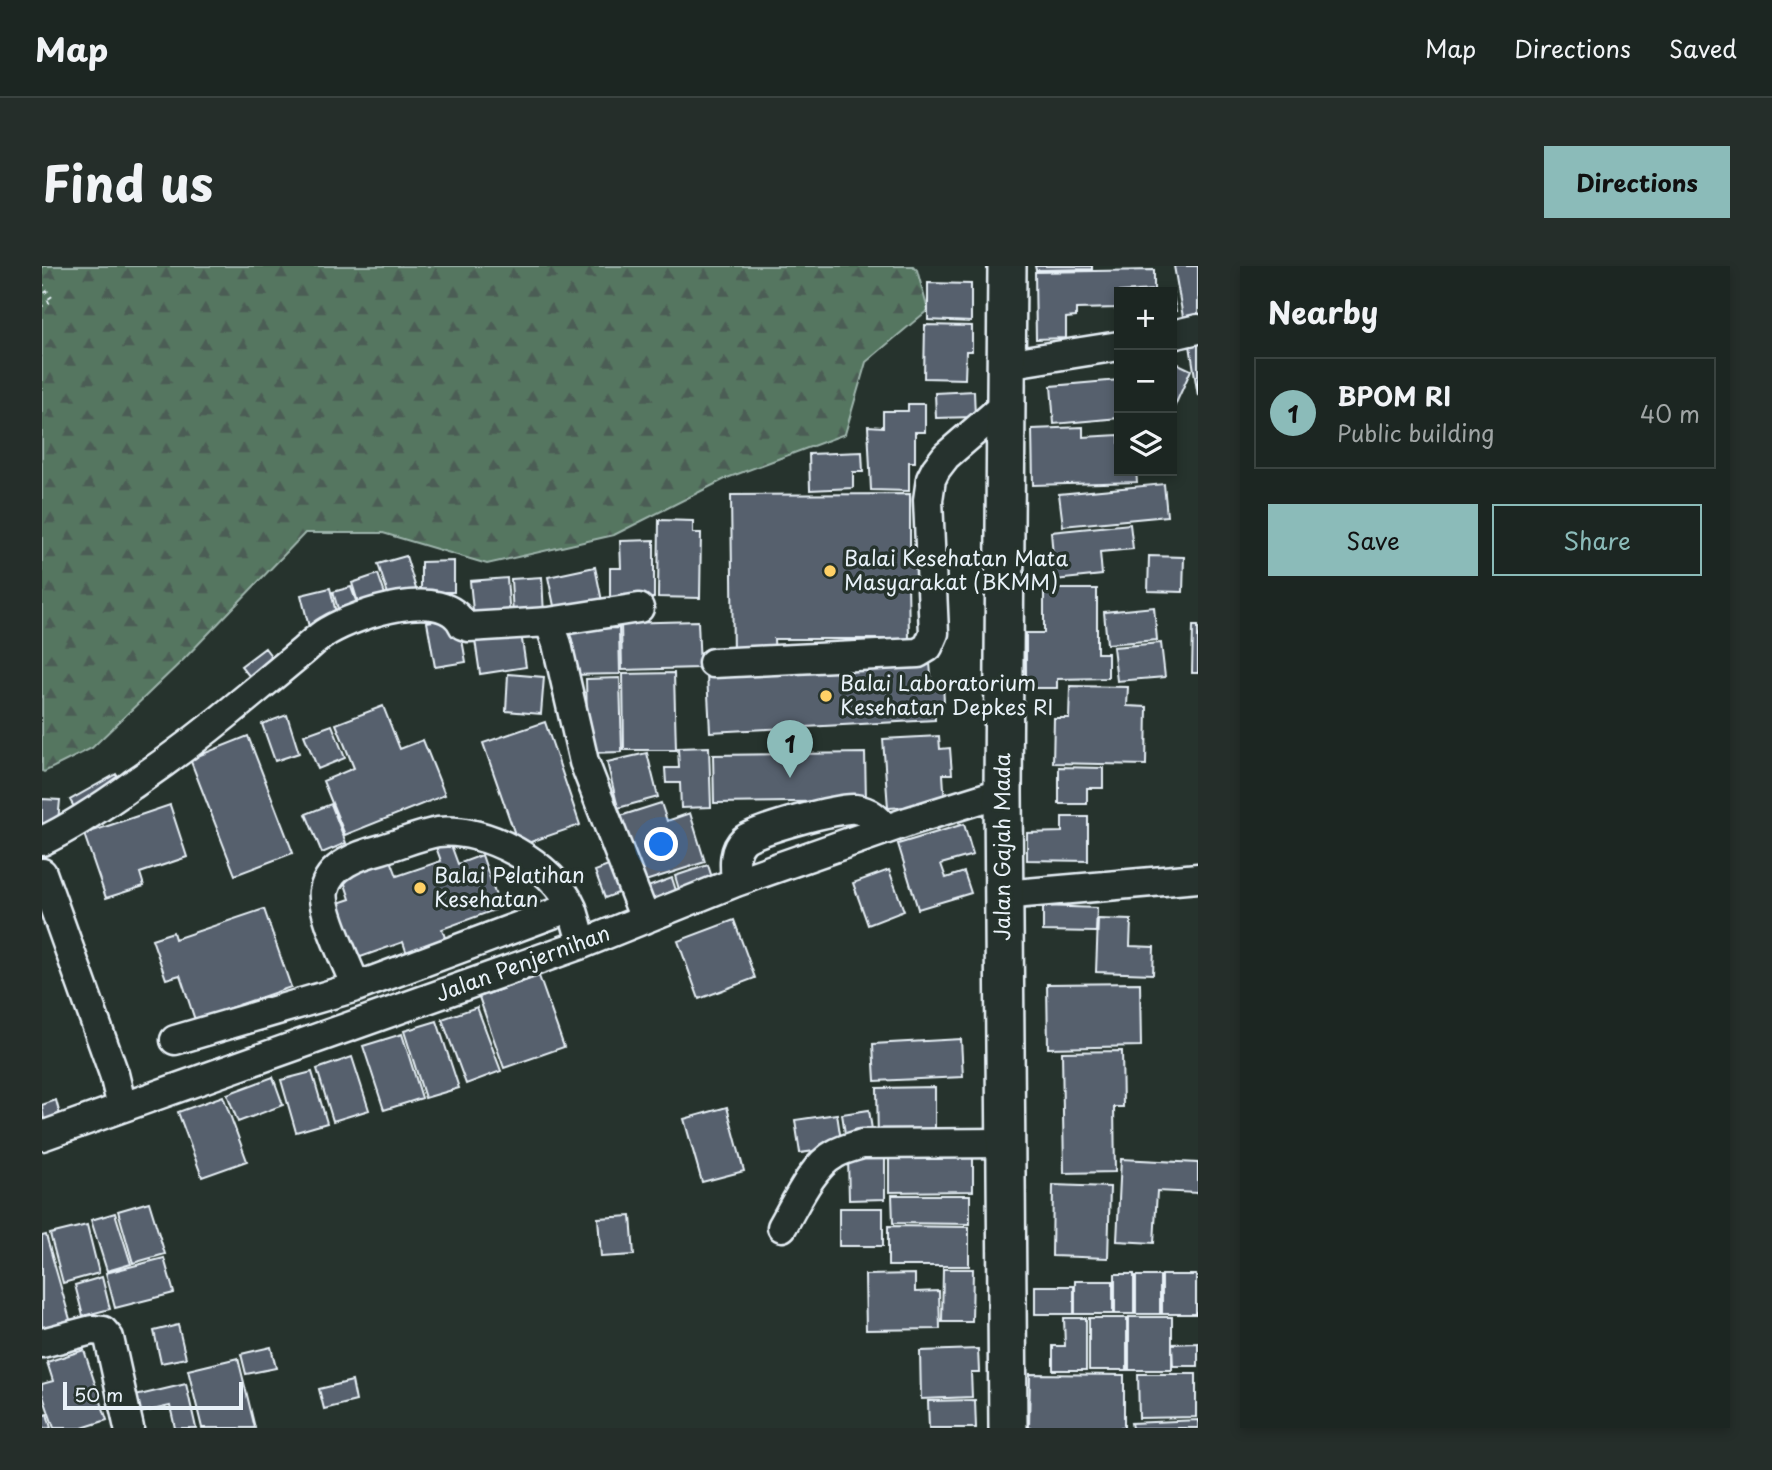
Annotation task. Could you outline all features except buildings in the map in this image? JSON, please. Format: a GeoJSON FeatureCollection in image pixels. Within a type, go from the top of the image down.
{"type":"FeatureCollection","features":[{"type":"Feature","properties":{"kind":"main road","name":"Jalan Gajah Mada"},"geometry":{"type":"LineString","coordinates":[[1007,266],[1003,895],[1008,1428]]}},
{"type":"Feature","properties":{"kind":"street"},"geometry":{"type":"LineString","coordinates":[[1177,334],[1198,329]]}},
{"type":"Feature","properties":{"kind":"street"},"geometry":{"type":"LineString","coordinates":[[1006,364],[1114,347]]}},
{"type":"Feature","properties":{"kind":"street"},"geometry":{"type":"LineString","coordinates":[[713,663],[918,653],[928,647],[934,634],[928,500],[931,479],[946,456],[1006,404]]}},
{"type":"Feature","properties":{"kind":"street"},"geometry":{"type":"LineString","coordinates":[[42,841],[74,825],[200,737],[327,631],[362,615],[386,607],[412,605],[444,608],[459,615],[463,625],[469,627],[549,622],[639,608]]}},
{"type":"Feature","properties":{"kind":"street"},"geometry":{"type":"LineString","coordinates":[[549,622],[584,762],[645,919]]}},
{"type":"Feature","properties":{"kind":"street","name":"Jalan Penjernihan"},"geometry":{"type":"LineString","coordinates":[[43,1134],[583,944],[736,882],[886,829],[1003,792]]}},
{"type":"Feature","properties":{"kind":"street"},"geometry":{"type":"LineString","coordinates":[[736,882],[735,860],[739,847],[745,839],[773,827],[852,808],[875,816],[886,829]]}},
{"type":"Feature","properties":{"kind":"street"},"geometry":{"type":"LineString","coordinates":[[356,987],[323,900],[328,878],[342,865],[360,855],[438,832],[470,834],[500,844],[533,863],[555,882],[571,907],[583,944]]}},
{"type":"Feature","properties":{"kind":"street"},"geometry":{"type":"LineString","coordinates":[[42,873],[114,1074],[122,1107]]}},
{"type":"Feature","properties":{"kind":"street"},"geometry":{"type":"LineString","coordinates":[[1003,895],[1198,878]]}},
{"type":"Feature","properties":{"kind":"street"},"geometry":{"type":"LineString","coordinates":[[175,1040],[356,987],[571,907]]}},
{"type":"Feature","properties":{"kind":"street"},"geometry":{"type":"LineString","coordinates":[[782,1227],[818,1167],[833,1155],[847,1149],[862,1144],[1006,1143]]}},
{"type":"Feature","properties":{"kind":"street"},"geometry":{"type":"LineString","coordinates":[[42,1343],[92,1330],[103,1331],[109,1338],[129,1428]]}},
{"type":"Feature","properties":{"kind":"path"},"geometry":{"type":"LineString","coordinates":[[42,285],[52,300],[42,305]]}},
{"type":"Feature","properties":{"kind":"green space"},"geometry":{"type":"Polygon","coordinates":[[[42,266],[913,266],[917,270],[928,310],[866,362],[845,434],[727,478],[614,535],[487,564],[383,533],[305,533],[184,659],[92,748],[44,772],[42,266]]]}},
{"type":"Feature","properties":{"kind":"place","name":"Balai Kesehatan Mata Masyarakat (BKMM)"},"geometry":{"type":"Point","coordinates":[830,571]}},
{"type":"Feature","properties":{"kind":"place","name":"Balai Laboratorium Kesehatan Depkes RI"},"geometry":{"type":"Point","coordinates":[826,696]}},
{"type":"Feature","properties":{"kind":"place","name":"BPOM RI"},"geometry":{"type":"Point","coordinates":[790,778]}},
{"type":"Feature","properties":{"kind":"place","name":"Balai Pelatihan Kesehatan"},"geometry":{"type":"Point","coordinates":[420,888]}}]}
